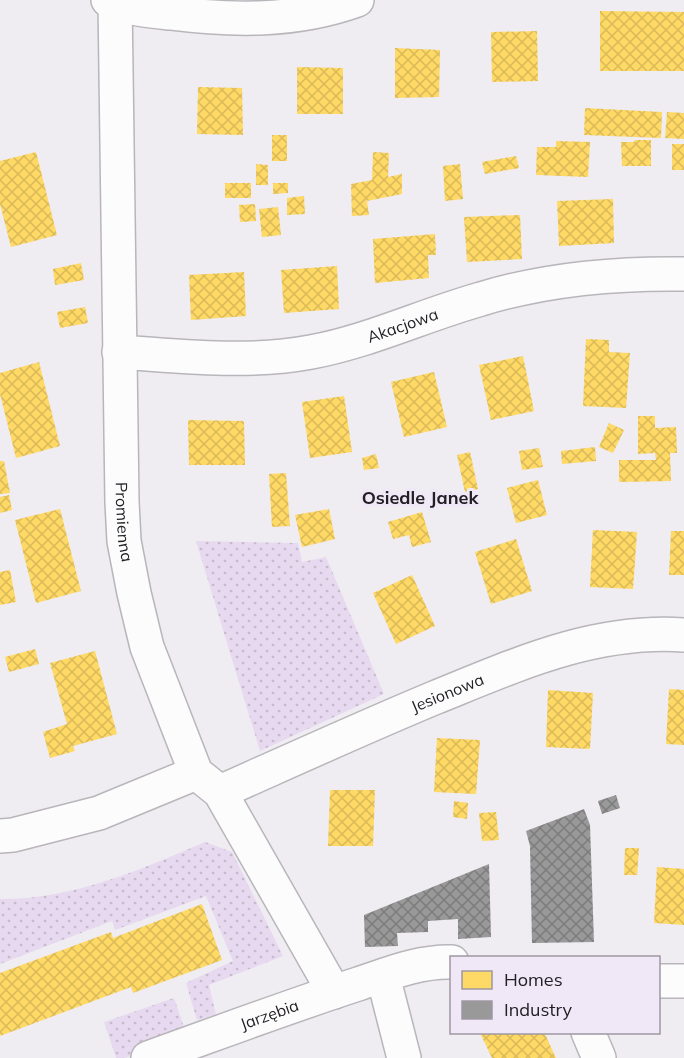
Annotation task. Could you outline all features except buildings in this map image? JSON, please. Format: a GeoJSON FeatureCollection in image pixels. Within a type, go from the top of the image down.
{"type":"FeatureCollection","features":[{"type":"Feature","properties":{"kind":"street"},"geometry":{"type":"LineString","coordinates":[[113,1],[144,10],[213,18],[249,19],[295,8],[331,9],[357,0]]}},
{"type":"Feature","properties":{"kind":"street","name":"Promienna"},"geometry":{"type":"LineString","coordinates":[[113,1],[122,502],[124,541],[132,583],[147,647],[208,783],[334,992]]}},
{"type":"Feature","properties":{"kind":"street","name":"Akacjowa"},"geometry":{"type":"LineString","coordinates":[[119,352],[220,358],[291,355],[365,339],[480,299],[514,290],[558,281],[652,273],[684,274]]}},
{"type":"Feature","properties":{"kind":"street","name":"Jesionowa"},"geometry":{"type":"LineString","coordinates":[[0,836],[13,835],[208,783],[391,716],[554,651],[623,635],[684,635]]}},
{"type":"Feature","properties":{"kind":"street","name":"Jarzębia"},"geometry":{"type":"LineString","coordinates":[[154,1057],[334,992],[414,966],[437,961],[450,962]]}},
{"type":"Feature","properties":{"kind":"street"},"geometry":{"type":"LineString","coordinates":[[383,976],[404,1058]]}},
{"type":"Feature","properties":{"kind":"street"},"geometry":{"type":"LineString","coordinates":[[660,981],[684,981]]}},
{"type":"Feature","properties":{"kind":"street"},"geometry":{"type":"LineString","coordinates":[[589,1034],[599,1058]]}},
{"type":"Feature","properties":{"kind":"shaded area"},"geometry":{"type":"Polygon","coordinates":[[[196,541],[298,543],[302,562],[326,557],[384,694],[260,751],[196,541]]]}},
{"type":"Feature","properties":{"kind":"shaded area"},"geometry":{"type":"Polygon","coordinates":[[[205,842],[232,852],[283,956],[209,985],[216,1015],[197,1020],[186,983],[233,961],[206,896],[115,930],[112,921],[0,964],[0,899],[27,898],[79,889],[130,873],[205,842]]]}},
{"type":"Feature","properties":{"kind":"shaded area"},"geometry":{"type":"Polygon","coordinates":[[[174,998],[187,1036],[125,1058],[116,1058],[104,1022],[174,998]]]}},
{"type":"Feature","properties":{"kind":"district","name":"Osiedle Janek"},"geometry":{"type":"Point","coordinates":[420,498]}}]}
